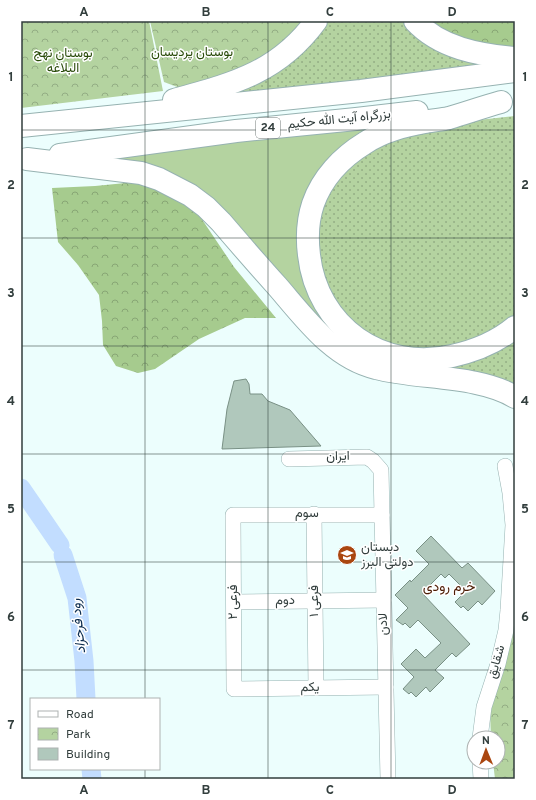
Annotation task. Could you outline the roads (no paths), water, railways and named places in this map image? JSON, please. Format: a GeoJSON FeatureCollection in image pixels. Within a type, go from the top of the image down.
{"type":"FeatureCollection","features":[{"type":"Feature","properties":{"kind":"highway"},"geometry":{"type":"LineString","coordinates":[[112,117],[224,86],[246,78],[265,68],[285,54],[300,40],[316,21]]}},
{"type":"Feature","properties":{"kind":"highway"},"geometry":{"type":"LineString","coordinates":[[415,21],[422,29],[454,47],[488,56],[515,58]]}},
{"type":"Feature","properties":{"kind":"highway","name":"بزرگراه آیت الله حکیم"},"geometry":{"type":"LineString","coordinates":[[21,126],[361,91],[515,71]]}},
{"type":"Feature","properties":{"kind":"highway"},"geometry":{"type":"LineString","coordinates":[[508,102],[383,133],[366,142],[349,154],[332,170],[313,204],[308,247],[314,283],[328,311],[343,328],[361,342],[381,352],[400,358],[441,359],[476,350],[496,340],[515,327]]}},
{"type":"Feature","properties":{"kind":"highway","name":"بزرگراه آیت الله حکیم"},"geometry":{"type":"LineString","coordinates":[[24,159],[236,131],[508,102]]}},
{"type":"Feature","properties":{"kind":"highway"},"geometry":{"type":"LineString","coordinates":[[24,159],[134,172],[159,179],[190,195],[206,207],[221,222],[312,326],[329,343],[350,358],[374,368],[393,372],[496,388],[515,397]]}},
{"type":"Feature","properties":{"kind":"street","name":"ایران"},"geometry":{"type":"LineString","coordinates":[[289,459],[367,457],[373,461],[380,470]]}},
{"type":"Feature","properties":{"kind":"street","name":"شقایق"},"geometry":{"type":"LineString","coordinates":[[481,730],[484,707],[498,664],[506,630],[508,610],[509,572],[513,526],[510,493],[505,466]]}},
{"type":"Feature","properties":{"kind":"street","name":"لادن"},"geometry":{"type":"LineString","coordinates":[[380,470],[388,779]]}},
{"type":"Feature","properties":{"kind":"street","name":"سوم"},"geometry":{"type":"LineString","coordinates":[[233,514],[382,515]]}},
{"type":"Feature","properties":{"kind":"street","name":"فرعی ۲"},"geometry":{"type":"LineString","coordinates":[[233,514],[234,689]]}},
{"type":"Feature","properties":{"kind":"street","name":"فرعی ۱"},"geometry":{"type":"LineString","coordinates":[[314,514],[316,688]]}},
{"type":"Feature","properties":{"kind":"street","name":"دوم"},"geometry":{"type":"LineString","coordinates":[[234,602],[384,600]]}},
{"type":"Feature","properties":{"kind":"street","name":"یکم"},"geometry":{"type":"LineString","coordinates":[[234,689],[386,687]]}},
{"type":"Feature","properties":{"kind":"waterway","name":"رود فرحزاد"},"geometry":{"type":"LineString","coordinates":[[21,488],[60,545]]}},
{"type":"Feature","properties":{"kind":"waterway","name":"رود فرحزاد"},"geometry":{"type":"LineString","coordinates":[[63,555],[77,598],[84,661],[86,698]]}},
{"type":"Feature","properties":{"kind":"waterway","name":"رود فرحزاد"},"geometry":{"type":"LineString","coordinates":[[91,770],[92,779]]}},
{"type":"Feature","properties":{"kind":"place","name":"دبستان دولتی البرز"},"geometry":{"type":"Point","coordinates":[347,555]}},
{"type":"Feature","properties":{"kind":"district","name":"خرم رودی"},"geometry":{"type":"Point","coordinates":[449,587]}},
{"type":"Feature","properties":{"kind":"park label","name":"بوستان پردیسان"},"geometry":{"type":"Point","coordinates":[192,53]}},
{"type":"Feature","properties":{"kind":"park label","name":"بوستان نهج البلاغه"},"geometry":{"type":"Point","coordinates":[63,62]}}]}
